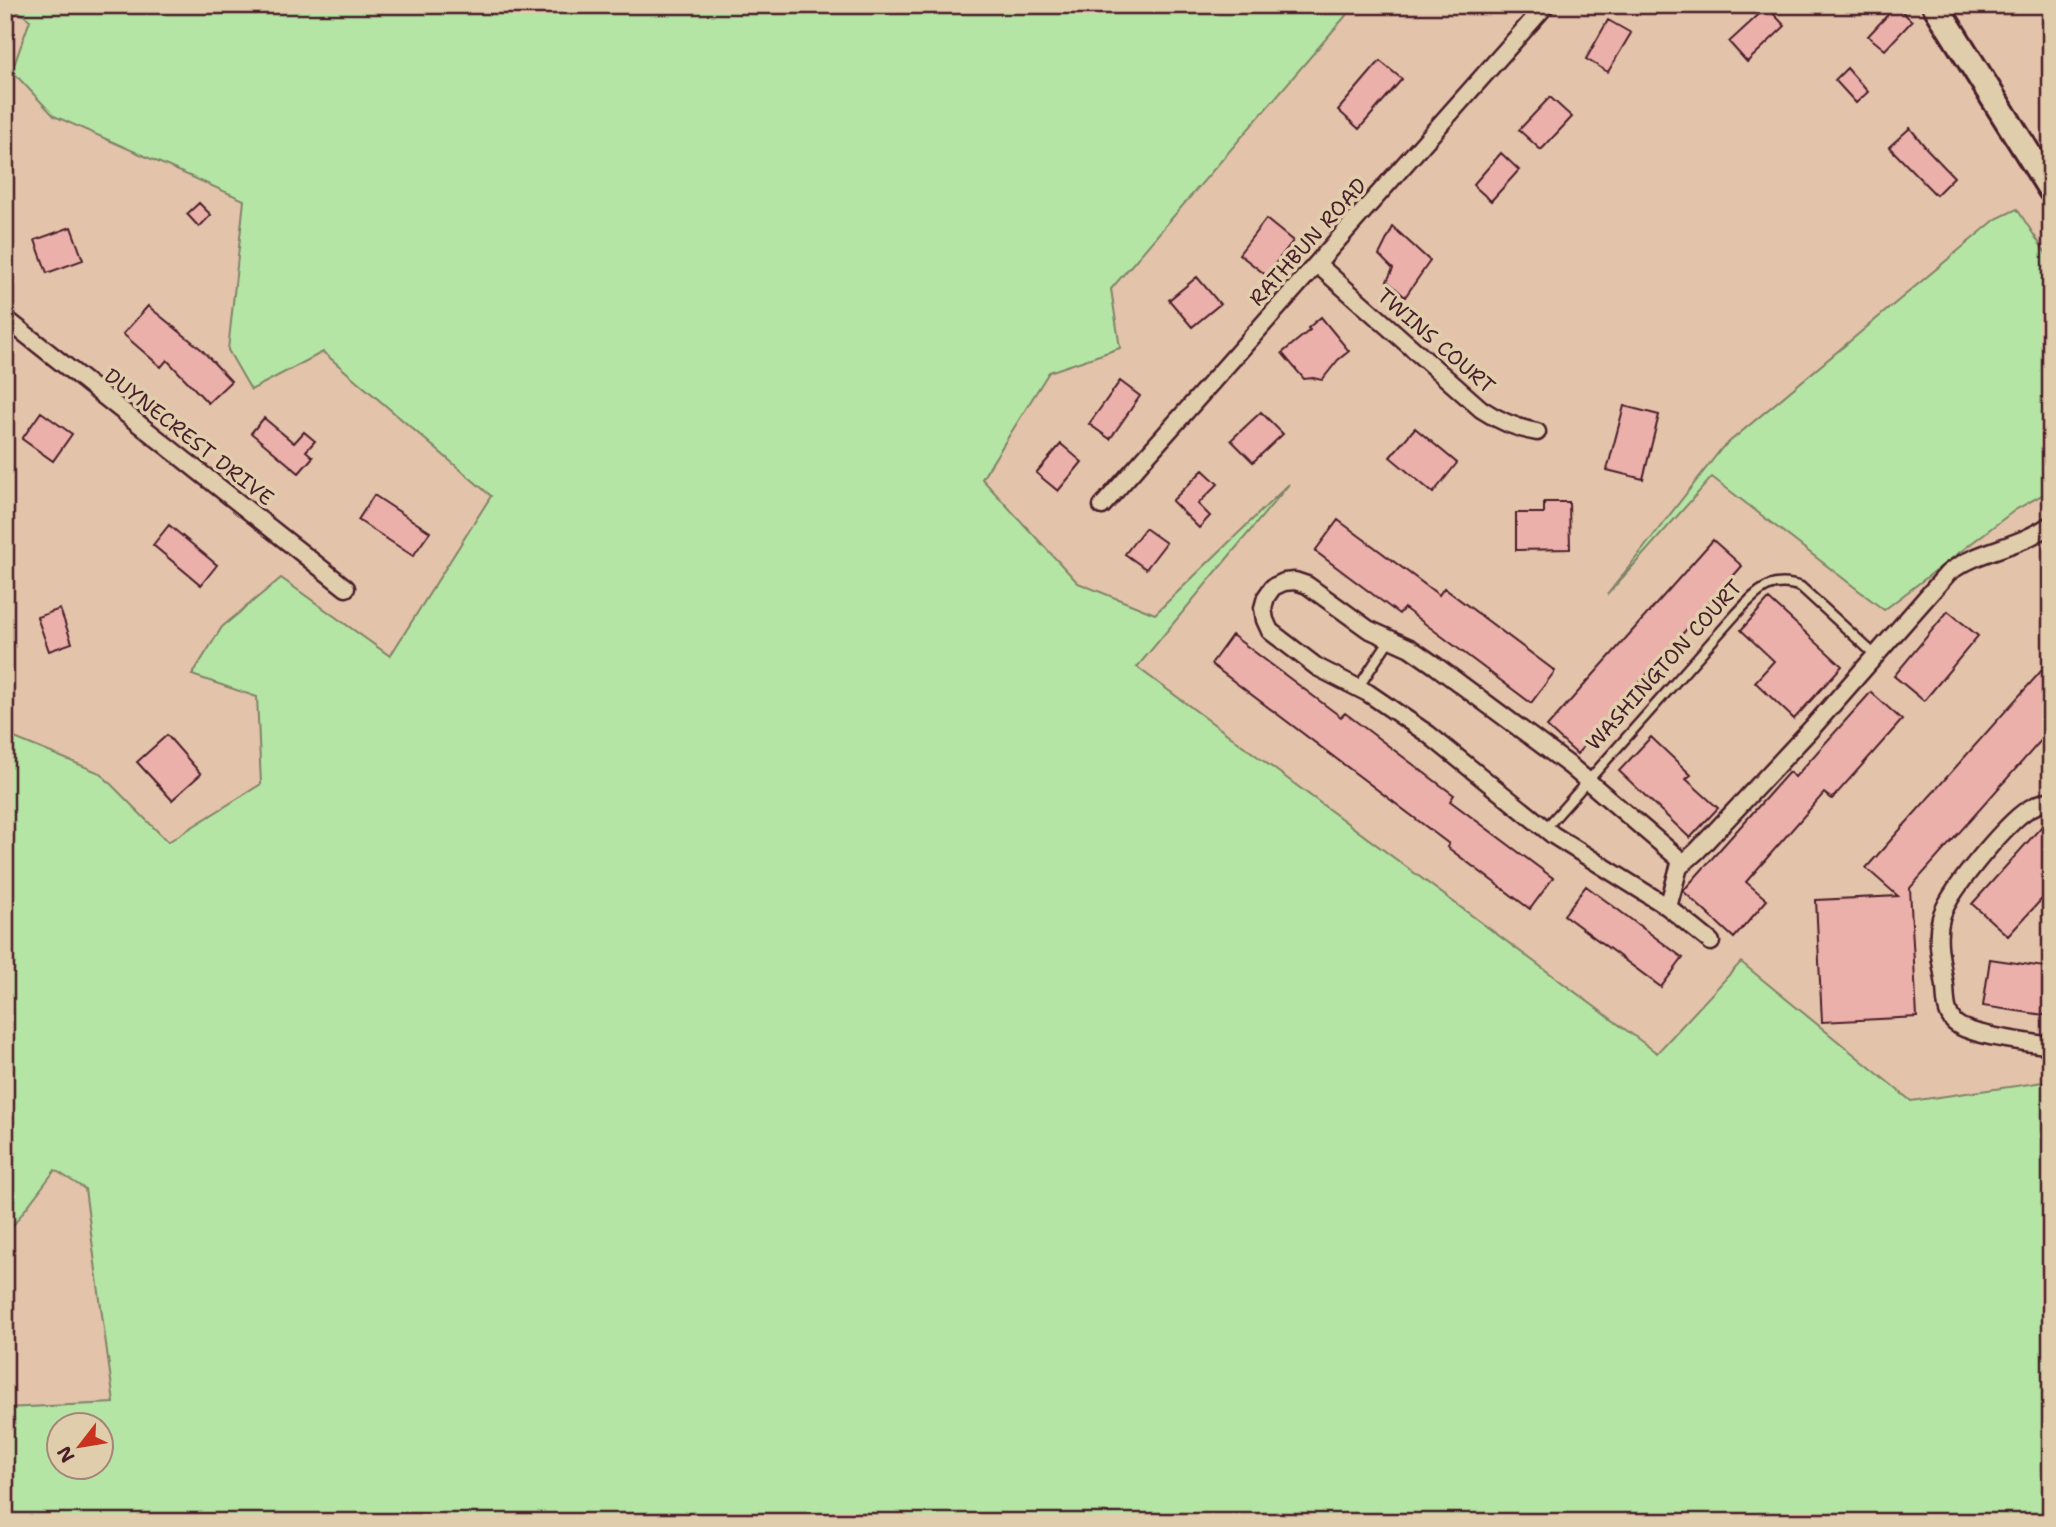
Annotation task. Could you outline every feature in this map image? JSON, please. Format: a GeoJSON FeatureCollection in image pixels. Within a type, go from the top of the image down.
{"type":"FeatureCollection","features":[{"type":"Feature","properties":{"kind":"main road"},"geometry":{"type":"LineString","coordinates":[[1935,5],[2051,190]]}},
{"type":"Feature","properties":{"kind":"street","name":"RATHBUN ROAD"},"geometry":{"type":"LineString","coordinates":[[1102,506],[1546,5]]}},
{"type":"Feature","properties":{"kind":"street","name":"TWINS COURT"},"geometry":{"type":"LineString","coordinates":[[1317,264],[1481,409],[1499,421],[1537,432]]}},
{"type":"Feature","properties":{"kind":"street","name":"DUYNECREST DRIVE"},"geometry":{"type":"LineString","coordinates":[[5,318],[346,588]]}},
{"type":"Feature","properties":{"kind":"street"},"geometry":{"type":"LineString","coordinates":[[1668,907],[1679,867],[1812,728],[1874,654],[1958,566],[2020,542],[2051,524]]}},
{"type":"Feature","properties":{"kind":"street","name":"WASHINGTON COURT"},"geometry":{"type":"LineString","coordinates":[[1684,863],[1587,781],[1410,648],[1368,629],[1307,585],[1296,581],[1273,587],[1266,597],[1263,608],[1270,631],[1317,667],[1358,688],[1428,734],[1545,829],[1668,907],[1711,942]]}},
{"type":"Feature","properties":{"kind":"street"},"geometry":{"type":"LineString","coordinates":[[2051,800],[2036,805],[2016,818],[1950,896],[1940,918],[1938,942],[1947,1010],[1952,1021],[1962,1028],[1997,1037],[2051,1046]]}},
{"type":"Feature","properties":{"kind":"lane","name":"WASHINGTON COURT"},"geometry":{"type":"LineString","coordinates":[[1545,829],[1737,613],[1767,586],[1790,583],[1801,587],[1874,654]]}},
{"type":"Feature","properties":{"kind":"lane"},"geometry":{"type":"LineString","coordinates":[[1358,688],[1390,639]]}},
{"type":"Feature","properties":{"kind":"green space"},"geometry":{"type":"Polygon","coordinates":[[[5,5],[1355,5],[1111,289],[1120,348],[1049,372],[982,479],[1078,583],[1155,614],[1289,484],[1137,667],[1657,1053],[1741,962],[1911,1101],[2051,1081],[2051,1522],[5,1522],[5,1408],[114,1403],[85,1189],[55,1170],[5,1236],[5,734],[100,773],[168,842],[261,784],[257,697],[192,675],[222,627],[281,578],[390,656],[491,496],[323,352],[251,390],[228,350],[244,200],[54,116],[12,71],[30,20],[11,6],[5,12],[5,5]]]}},
{"type":"Feature","properties":{"kind":"green space"},"geometry":{"type":"Polygon","coordinates":[[[2017,209],[2051,261],[2051,490],[2015,510],[1884,610],[1712,477],[1607,595],[1722,448],[1996,219],[2017,209]]]}},
{"type":"Feature","properties":{"kind":"building"},"geometry":{"type":"Polygon","coordinates":[[[1896,6],[1912,21],[1885,50],[1868,36],[1896,6]]]}},
{"type":"Feature","properties":{"kind":"building"},"geometry":{"type":"Polygon","coordinates":[[[1767,7],[1785,26],[1747,62],[1729,42],[1767,7]]]}},
{"type":"Feature","properties":{"kind":"building"},"geometry":{"type":"Polygon","coordinates":[[[1608,20],[1631,33],[1608,72],[1586,59],[1608,20]]]}},
{"type":"Feature","properties":{"kind":"building"},"geometry":{"type":"Polygon","coordinates":[[[1380,61],[1402,79],[1359,129],[1338,110],[1380,61]]]}},
{"type":"Feature","properties":{"kind":"building"},"geometry":{"type":"Polygon","coordinates":[[[1847,68],[1868,92],[1856,103],[1835,80],[1847,68]]]}},
{"type":"Feature","properties":{"kind":"building"},"geometry":{"type":"Polygon","coordinates":[[[1550,97],[1572,117],[1541,150],[1519,130],[1550,97]]]}},
{"type":"Feature","properties":{"kind":"building"},"geometry":{"type":"Polygon","coordinates":[[[1910,128],[1954,177],[1936,195],[1889,147],[1910,128]]]}},
{"type":"Feature","properties":{"kind":"building"},"geometry":{"type":"Polygon","coordinates":[[[1501,153],[1519,170],[1491,201],[1473,185],[1501,153]]]}},
{"type":"Feature","properties":{"kind":"building"},"geometry":{"type":"Polygon","coordinates":[[[199,203],[211,215],[199,227],[187,214],[199,203]]]}},
{"type":"Feature","properties":{"kind":"building"},"geometry":{"type":"Polygon","coordinates":[[[1266,219],[1293,241],[1266,275],[1239,254],[1266,219]]]}},
{"type":"Feature","properties":{"kind":"building"},"geometry":{"type":"Polygon","coordinates":[[[71,227],[83,260],[47,273],[35,240],[71,227]]]}},
{"type":"Feature","properties":{"kind":"building"},"geometry":{"type":"Polygon","coordinates":[[[1393,227],[1430,261],[1405,297],[1387,281],[1393,269],[1379,255],[1393,227]]]}},
{"type":"Feature","properties":{"kind":"building"},"geometry":{"type":"Polygon","coordinates":[[[1197,277],[1220,304],[1192,327],[1169,300],[1197,277]]]}},
{"type":"Feature","properties":{"kind":"building"},"geometry":{"type":"Polygon","coordinates":[[[148,306],[201,349],[231,381],[208,403],[167,360],[161,367],[123,334],[148,306]]]}},
{"type":"Feature","properties":{"kind":"building"},"geometry":{"type":"Polygon","coordinates":[[[1321,317],[1349,351],[1322,380],[1304,379],[1282,353],[1321,317]]]}},
{"type":"Feature","properties":{"kind":"building"},"geometry":{"type":"Polygon","coordinates":[[[1120,381],[1140,396],[1110,439],[1089,424],[1120,381]]]}},
{"type":"Feature","properties":{"kind":"building"},"geometry":{"type":"Polygon","coordinates":[[[1624,406],[1659,415],[1643,479],[1607,470],[1624,406]]]}},
{"type":"Feature","properties":{"kind":"building"},"geometry":{"type":"Polygon","coordinates":[[[41,412],[72,434],[53,461],[22,439],[41,412]]]}},
{"type":"Feature","properties":{"kind":"building"},"geometry":{"type":"Polygon","coordinates":[[[1261,412],[1283,434],[1253,462],[1231,440],[1261,412]]]}},
{"type":"Feature","properties":{"kind":"building"},"geometry":{"type":"Polygon","coordinates":[[[264,418],[294,443],[304,432],[315,441],[306,451],[313,457],[299,473],[251,433],[264,418]]]}},
{"type":"Feature","properties":{"kind":"building"},"geometry":{"type":"Polygon","coordinates":[[[1415,428],[1457,463],[1433,493],[1390,457],[1415,428]]]}},
{"type":"Feature","properties":{"kind":"building"},"geometry":{"type":"Polygon","coordinates":[[[1061,444],[1082,462],[1058,491],[1036,473],[1061,444]]]}},
{"type":"Feature","properties":{"kind":"building"},"geometry":{"type":"Polygon","coordinates":[[[1203,470],[1218,484],[1198,504],[1210,516],[1199,528],[1172,501],[1203,470]]]}},
{"type":"Feature","properties":{"kind":"building"},"geometry":{"type":"Polygon","coordinates":[[[374,495],[430,532],[413,556],[358,520],[374,495]]]}},
{"type":"Feature","properties":{"kind":"building"},"geometry":{"type":"Polygon","coordinates":[[[1544,502],[1569,502],[1570,549],[1516,550],[1516,513],[1544,513],[1544,502]]]}},
{"type":"Feature","properties":{"kind":"building"},"geometry":{"type":"Polygon","coordinates":[[[1338,520],[1439,595],[1444,588],[1555,671],[1531,703],[1404,608],[1399,614],[1315,551],[1338,520]]]}},
{"type":"Feature","properties":{"kind":"building"},"geometry":{"type":"Polygon","coordinates":[[[169,525],[217,565],[201,585],[153,545],[169,525]]]}},
{"type":"Feature","properties":{"kind":"building"},"geometry":{"type":"Polygon","coordinates":[[[1145,528],[1166,543],[1146,569],[1125,554],[1145,528]]]}},
{"type":"Feature","properties":{"kind":"building"},"geometry":{"type":"Polygon","coordinates":[[[1713,540],[1742,566],[1577,754],[1547,727],[1713,540]]]}},
{"type":"Feature","properties":{"kind":"building"},"geometry":{"type":"Polygon","coordinates":[[[1769,599],[1842,666],[1794,719],[1755,682],[1774,661],[1741,630],[1769,599]]]}},
{"type":"Feature","properties":{"kind":"building"},"geometry":{"type":"Polygon","coordinates":[[[60,609],[72,643],[49,651],[37,617],[60,609]]]}},
{"type":"Feature","properties":{"kind":"building"},"geometry":{"type":"Polygon","coordinates":[[[1948,611],[1978,636],[1924,701],[1894,676],[1948,611]]]}},
{"type":"Feature","properties":{"kind":"building"},"geometry":{"type":"Polygon","coordinates":[[[1232,635],[1341,717],[1345,713],[1454,795],[1450,801],[1553,878],[1530,909],[1447,847],[1449,844],[1211,664],[1232,635]]]}},
{"type":"Feature","properties":{"kind":"building"},"geometry":{"type":"Polygon","coordinates":[[[2051,660],[2051,729],[1910,888],[1917,1017],[1822,1022],[1816,900],[1898,896],[1866,868],[2051,660]]]}},
{"type":"Feature","properties":{"kind":"building"},"geometry":{"type":"Polygon","coordinates":[[[1871,692],[1902,720],[1832,799],[1824,793],[1746,882],[1767,900],[1734,938],[1683,891],[1789,772],[1795,777],[1871,692]]]}},
{"type":"Feature","properties":{"kind":"building"},"geometry":{"type":"Polygon","coordinates":[[[167,735],[201,774],[172,800],[137,762],[167,735]]]}},
{"type":"Feature","properties":{"kind":"building"},"geometry":{"type":"Polygon","coordinates":[[[1651,737],[1691,775],[1686,779],[1718,808],[1690,838],[1619,771],[1651,737]]]}},
{"type":"Feature","properties":{"kind":"building"},"geometry":{"type":"Polygon","coordinates":[[[2051,816],[2051,889],[2008,936],[1972,904],[2051,816]]]}},
{"type":"Feature","properties":{"kind":"building"},"geometry":{"type":"Polygon","coordinates":[[[1586,886],[1683,958],[1661,987],[1564,915],[1586,886]]]}},
{"type":"Feature","properties":{"kind":"building"},"geometry":{"type":"Polygon","coordinates":[[[1990,959],[2051,968],[2051,1016],[1983,1006],[1990,959]]]}}]}
